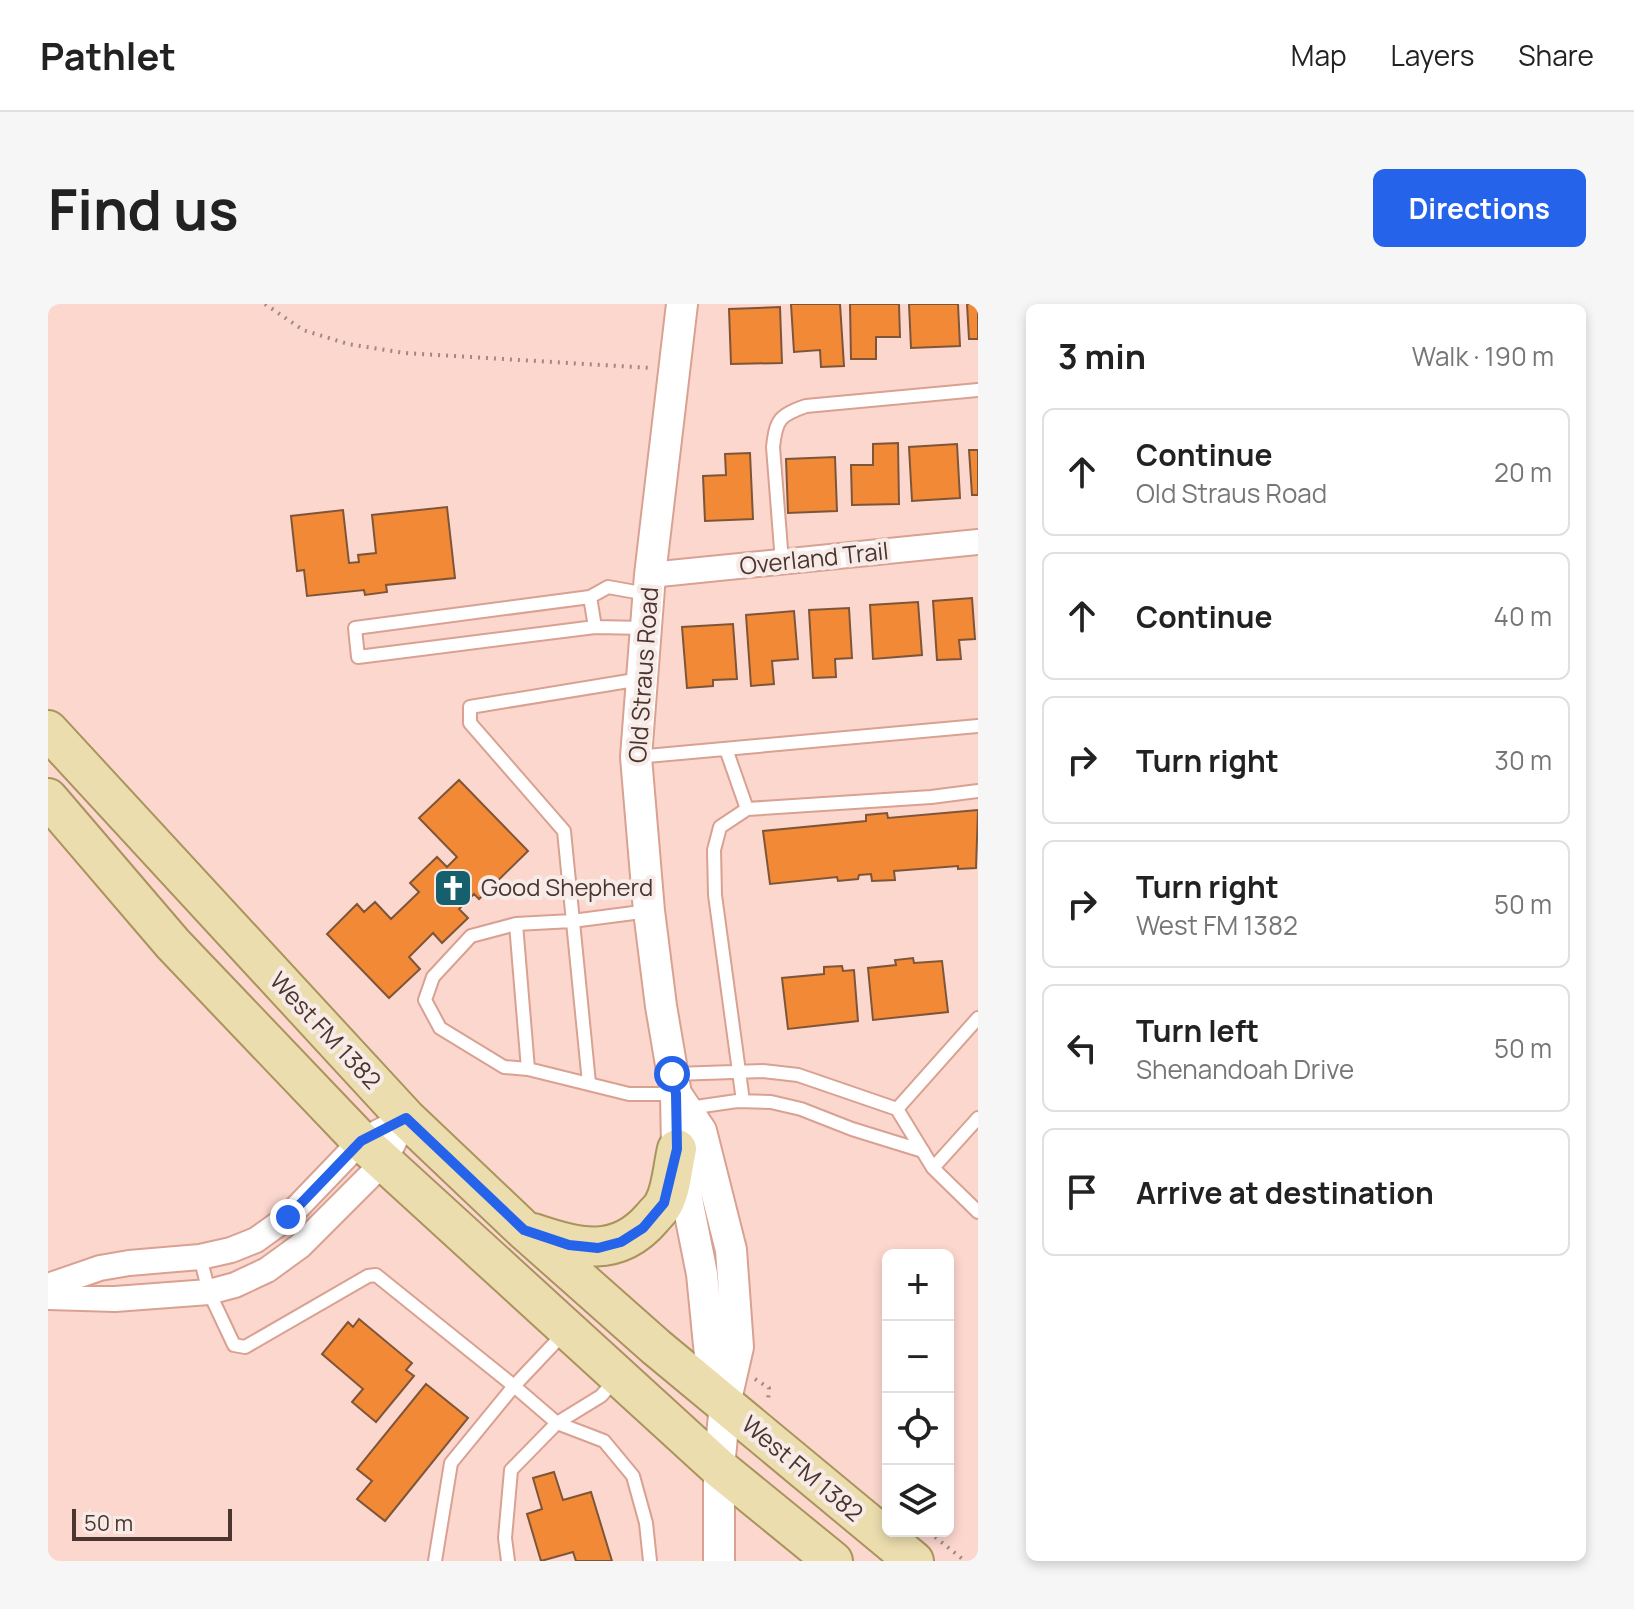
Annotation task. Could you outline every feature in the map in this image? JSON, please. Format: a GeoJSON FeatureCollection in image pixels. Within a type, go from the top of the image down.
{"type":"FeatureCollection","features":[{"type":"Feature","properties":{"kind":"main road","name":"West FM 1382"},"geometry":{"type":"LineString","coordinates":[[48,730],[406,1118],[524,1230],[725,1404],[914,1561]]}},
{"type":"Feature","properties":{"kind":"main road","name":"West FM 1382"},"geometry":{"type":"LineString","coordinates":[[48,798],[173,944],[373,1152],[719,1468],[833,1561]]}},
{"type":"Feature","properties":{"kind":"main road"},"geometry":{"type":"LineString","coordinates":[[524,1230],[569,1245],[598,1248],[621,1242],[643,1228],[664,1203],[677,1149]]}},
{"type":"Feature","properties":{"kind":"street","name":"Old Straus Road"},"geometry":{"type":"LineString","coordinates":[[682,304],[650,585],[636,757],[649,911],[661,1006],[678,1092],[677,1149],[702,1274],[710,1355],[725,1404]]}},
{"type":"Feature","properties":{"kind":"street","name":"Overland Trail"},"geometry":{"type":"LineString","coordinates":[[650,585],[782,562],[978,542]]}},
{"type":"Feature","properties":{"kind":"street","name":"Old Straus Road"},"geometry":{"type":"LineString","coordinates":[[678,1092],[701,1131],[731,1250],[738,1347],[725,1404]]}},
{"type":"Feature","properties":{"kind":"street"},"geometry":{"type":"LineString","coordinates":[[48,1297],[115,1299],[209,1292],[267,1270],[300,1246],[373,1152],[406,1118]]}},
{"type":"Feature","properties":{"kind":"street"},"geometry":{"type":"LineString","coordinates":[[48,1286],[100,1268],[200,1257],[256,1240],[373,1152]]}},
{"type":"Feature","properties":{"kind":"street"},"geometry":{"type":"LineString","coordinates":[[719,1561],[719,1468],[725,1404]]}},
{"type":"Feature","properties":{"kind":"lane"},"geometry":{"type":"LineString","coordinates":[[782,562],[773,447],[775,429],[784,414],[806,406],[978,390]]}},
{"type":"Feature","properties":{"kind":"lane"},"geometry":{"type":"LineString","coordinates":[[646,628],[595,627],[358,657],[355,628],[590,597],[608,587],[650,585]]}},
{"type":"Feature","properties":{"kind":"lane"},"geometry":{"type":"LineString","coordinates":[[590,597],[595,627]]}},
{"type":"Feature","properties":{"kind":"lane"},"geometry":{"type":"LineString","coordinates":[[589,1083],[564,831],[470,723],[470,707],[641,679]]}},
{"type":"Feature","properties":{"kind":"lane"},"geometry":{"type":"LineString","coordinates":[[636,757],[978,726]]}},
{"type":"Feature","properties":{"kind":"lane"},"geometry":{"type":"LineString","coordinates":[[726,749],[747,809]]}},
{"type":"Feature","properties":{"kind":"lane"},"geometry":{"type":"LineString","coordinates":[[743,1101],[715,895],[714,850],[720,827],[747,809],[978,791]]}},
{"type":"Feature","properties":{"kind":"lane"},"geometry":{"type":"LineString","coordinates":[[649,911],[572,921],[516,924],[471,936],[433,977],[425,1000],[440,1028],[504,1067],[528,1069],[629,1094],[678,1092],[771,1102],[801,1109],[923,1151]]}},
{"type":"Feature","properties":{"kind":"lane"},"geometry":{"type":"LineString","coordinates":[[516,924],[528,1069]]}},
{"type":"Feature","properties":{"kind":"lane"},"geometry":{"type":"LineString","coordinates":[[897,1109],[978,1018]]}},
{"type":"Feature","properties":{"kind":"lane"},"geometry":{"type":"LineString","coordinates":[[678,1092],[741,1072],[798,1075],[897,1109],[933,1168],[978,1212]]}},
{"type":"Feature","properties":{"kind":"lane"},"geometry":{"type":"LineString","coordinates":[[933,1168],[978,1118]]}},
{"type":"Feature","properties":{"kind":"lane"},"geometry":{"type":"LineString","coordinates":[[200,1257],[209,1292],[234,1345],[245,1347],[368,1276],[376,1275],[557,1423],[604,1441],[633,1476],[646,1523],[650,1561]]}},
{"type":"Feature","properties":{"kind":"lane"},"geometry":{"type":"LineString","coordinates":[[435,1561],[451,1463],[514,1386],[567,1329]]}},
{"type":"Feature","properties":{"kind":"lane"},"geometry":{"type":"LineString","coordinates":[[508,1561],[505,1538],[511,1470],[557,1423],[601,1396],[618,1377]]}},
{"type":"Feature","properties":{"kind":"path"},"geometry":{"type":"LineString","coordinates":[[265,304],[303,330],[348,344],[405,353],[675,369]]}},
{"type":"Feature","properties":{"kind":"path"},"geometry":{"type":"LineString","coordinates":[[753,1378],[769,1388],[768,1402]]}},
{"type":"Feature","properties":{"kind":"path"},"geometry":{"type":"LineString","coordinates":[[934,1537],[965,1561]]}},
{"type":"Feature","properties":{"kind":"building"},"geometry":{"type":"Polygon","coordinates":[[[791,304],[840,304],[844,366],[821,367],[820,350],[794,352],[791,304]]]}},
{"type":"Feature","properties":{"kind":"building"},"geometry":{"type":"Polygon","coordinates":[[[850,304],[899,304],[900,337],[876,337],[876,359],[851,359],[850,304]]]}},
{"type":"Feature","properties":{"kind":"building"},"geometry":{"type":"Polygon","coordinates":[[[909,304],[958,304],[960,346],[911,348],[909,304]]]}},
{"type":"Feature","properties":{"kind":"building"},"geometry":{"type":"Polygon","coordinates":[[[967,304],[978,304],[978,339],[969,339],[967,304]]]}},
{"type":"Feature","properties":{"kind":"building"},"geometry":{"type":"Polygon","coordinates":[[[780,307],[782,363],[731,364],[729,309],[780,307]]]}},
{"type":"Feature","properties":{"kind":"building"},"geometry":{"type":"Polygon","coordinates":[[[898,443],[899,504],[852,505],[851,465],[873,465],[873,444],[898,443]]]}},
{"type":"Feature","properties":{"kind":"building"},"geometry":{"type":"Polygon","coordinates":[[[957,444],[960,498],[912,501],[909,447],[957,444]]]}},
{"type":"Feature","properties":{"kind":"building"},"geometry":{"type":"Polygon","coordinates":[[[969,450],[978,450],[978,495],[972,495],[969,450]]]}},
{"type":"Feature","properties":{"kind":"building"},"geometry":{"type":"Polygon","coordinates":[[[750,453],[753,519],[705,521],[703,476],[726,475],[725,454],[750,453]]]}},
{"type":"Feature","properties":{"kind":"building"},"geometry":{"type":"Polygon","coordinates":[[[835,457],[837,511],[788,513],[786,459],[835,457]]]}},
{"type":"Feature","properties":{"kind":"building"},"geometry":{"type":"Polygon","coordinates":[[[447,507],[455,578],[386,585],[387,592],[365,595],[364,590],[307,596],[304,570],[297,571],[291,516],[343,510],[349,563],[359,562],[358,555],[376,553],[372,515],[447,507]]]}},
{"type":"Feature","properties":{"kind":"building"},"geometry":{"type":"Polygon","coordinates":[[[972,598],[975,639],[959,640],[961,659],[937,660],[933,601],[972,598]]]}},
{"type":"Feature","properties":{"kind":"building"},"geometry":{"type":"Polygon","coordinates":[[[918,602],[922,655],[873,659],[870,605],[918,602]]]}},
{"type":"Feature","properties":{"kind":"building"},"geometry":{"type":"Polygon","coordinates":[[[849,608],[852,658],[835,659],[836,677],[813,678],[809,610],[849,608]]]}},
{"type":"Feature","properties":{"kind":"building"},"geometry":{"type":"Polygon","coordinates":[[[794,611],[798,659],[772,661],[774,684],[751,686],[746,615],[794,611]]]}},
{"type":"Feature","properties":{"kind":"building"},"geometry":{"type":"Polygon","coordinates":[[[733,624],[737,679],[713,680],[713,686],[687,688],[682,627],[733,624]]]}},
{"type":"Feature","properties":{"kind":"building","name":"Good Shepherd"},"geometry":{"type":"Polygon","coordinates":[[[459,780],[528,851],[479,899],[474,894],[459,909],[468,918],[442,943],[433,933],[409,957],[420,969],[389,998],[327,934],[357,904],[364,912],[375,902],[391,919],[419,892],[410,883],[437,857],[447,867],[457,857],[419,818],[459,780]]]}},
{"type":"Feature","properties":{"kind":"building"},"geometry":{"type":"Polygon","coordinates":[[[978,810],[976,868],[958,869],[958,866],[894,871],[895,880],[872,881],[871,874],[838,881],[837,877],[770,884],[763,831],[866,821],[866,815],[887,813],[888,818],[978,810]]]}},
{"type":"Feature","properties":{"kind":"building"},"geometry":{"type":"Polygon","coordinates":[[[913,958],[914,963],[942,961],[948,1012],[873,1020],[868,968],[896,965],[895,960],[913,958]]]}},
{"type":"Feature","properties":{"kind":"building"},"geometry":{"type":"Polygon","coordinates":[[[842,966],[843,971],[854,970],[858,1021],[788,1029],[782,978],[824,974],[824,967],[842,966]]]}},
{"type":"Feature","properties":{"kind":"building"},"geometry":{"type":"Polygon","coordinates":[[[359,1319],[412,1363],[406,1370],[414,1376],[376,1422],[352,1402],[363,1389],[322,1354],[348,1322],[353,1327],[359,1319]]]}},
{"type":"Feature","properties":{"kind":"building"},"geometry":{"type":"Polygon","coordinates":[[[426,1384],[468,1418],[385,1521],[357,1499],[372,1481],[357,1469],[426,1384]]]}},
{"type":"Feature","properties":{"kind":"building"},"geometry":{"type":"Polygon","coordinates":[[[554,1472],[563,1500],[591,1492],[612,1561],[576,1561],[573,1552],[541,1561],[527,1514],[542,1509],[533,1478],[554,1472]]]}},
{"type":"Feature","properties":{"kind":"place","name":"Good Shepherd"},"geometry":{"type":"Point","coordinates":[453,888]}},
{"type":"Feature","properties":{"kind":"route"},"geometry":{"type":"LineString","coordinates":[[288,1217],[361,1141],[406,1118],[524,1230],[569,1245],[598,1248],[621,1242],[643,1228],[664,1203],[677,1149],[676,1094],[672,1074]]}}]}
